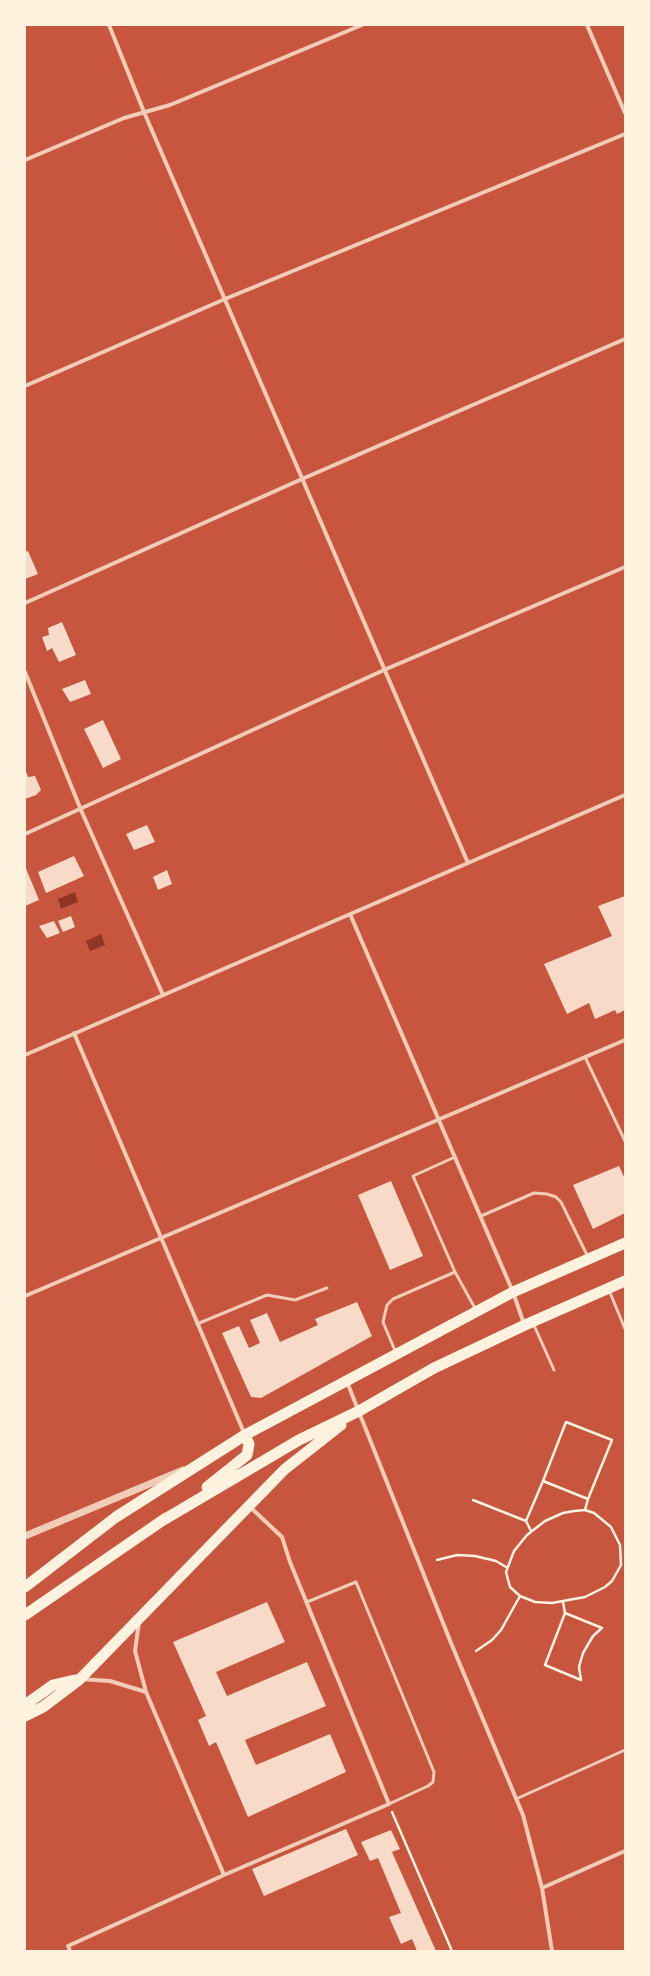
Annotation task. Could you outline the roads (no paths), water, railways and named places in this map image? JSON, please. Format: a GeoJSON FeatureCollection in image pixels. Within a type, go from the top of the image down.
{"type":"FeatureCollection","features":[{"type":"Feature","properties":{"kind":"highway"},"geometry":{"type":"LineString","coordinates":[[25,1587],[116,1517],[245,1435],[513,1292],[625,1243]]}},
{"type":"Feature","properties":{"kind":"highway"},"geometry":{"type":"LineString","coordinates":[[160,1522],[299,1440],[359,1411],[434,1368],[528,1323],[625,1281]]}},
{"type":"Feature","properties":{"kind":"highway"},"geometry":{"type":"LineString","coordinates":[[25,1716],[43,1707],[80,1679],[285,1469],[359,1411]]}},
{"type":"Feature","properties":{"kind":"highway"},"geometry":{"type":"LineString","coordinates":[[25,1615],[160,1522],[234,1467],[247,1455],[249,1444],[245,1435]]}},
{"type":"Feature","properties":{"kind":"highway"},"geometry":{"type":"LineString","coordinates":[[25,1705],[53,1685],[80,1679]]}},
{"type":"Feature","properties":{"kind":"street"},"geometry":{"type":"LineString","coordinates":[[109,25],[144,112],[468,863]]}},
{"type":"Feature","properties":{"kind":"street"},"geometry":{"type":"LineString","coordinates":[[25,160],[124,118],[170,105],[362,25]]}},
{"type":"Feature","properties":{"kind":"street"},"geometry":{"type":"LineString","coordinates":[[587,25],[625,112]]}},
{"type":"Feature","properties":{"kind":"street"},"geometry":{"type":"LineString","coordinates":[[25,386],[225,299],[625,134]]}},
{"type":"Feature","properties":{"kind":"street"},"geometry":{"type":"LineString","coordinates":[[25,603],[302,480],[625,340]]}},
{"type":"Feature","properties":{"kind":"street"},"geometry":{"type":"LineString","coordinates":[[25,834],[81,810],[384,670],[625,566]]}},
{"type":"Feature","properties":{"kind":"street"},"geometry":{"type":"LineString","coordinates":[[25,672],[81,810],[163,995]]}},
{"type":"Feature","properties":{"kind":"street"},"geometry":{"type":"LineString","coordinates":[[25,1055],[625,795]]}},
{"type":"Feature","properties":{"kind":"street"},"geometry":{"type":"LineString","coordinates":[[350,914],[513,1292],[528,1323]]}},
{"type":"Feature","properties":{"kind":"street"},"geometry":{"type":"LineString","coordinates":[[74,1033],[245,1435]]}},
{"type":"Feature","properties":{"kind":"street"},"geometry":{"type":"LineString","coordinates":[[25,1296],[625,1040]]}},
{"type":"Feature","properties":{"kind":"street"},"geometry":{"type":"LineString","coordinates":[[346,1380],[451,1643],[523,1815],[542,1888],[552,1951]]}},
{"type":"Feature","properties":{"kind":"street"},"geometry":{"type":"LineString","coordinates":[[25,1536],[157,1479],[198,1464]]}},
{"type":"Feature","properties":{"kind":"street"},"geometry":{"type":"LineString","coordinates":[[70,1951],[68,1946],[224,1875],[389,1804],[290,1562],[282,1536],[249,1506]]}},
{"type":"Feature","properties":{"kind":"street"},"geometry":{"type":"LineString","coordinates":[[139,1620],[136,1651],[146,1692],[224,1875]]}},
{"type":"Feature","properties":{"kind":"street"},"geometry":{"type":"LineString","coordinates":[[80,1679],[110,1681],[146,1692]]}},
{"type":"Feature","properties":{"kind":"street"},"geometry":{"type":"LineString","coordinates":[[542,1888],[625,1851]]}},
{"type":"Feature","properties":{"kind":"lane"},"geometry":{"type":"LineString","coordinates":[[586,1056],[625,1142]]}},
{"type":"Feature","properties":{"kind":"lane"},"geometry":{"type":"LineString","coordinates":[[455,1157],[413,1176],[455,1272],[477,1311]]}},
{"type":"Feature","properties":{"kind":"lane"},"geometry":{"type":"LineString","coordinates":[[481,1216],[534,1193],[547,1194],[556,1197],[561,1202],[588,1259]]}},
{"type":"Feature","properties":{"kind":"lane"},"geometry":{"type":"LineString","coordinates":[[396,1354],[383,1322],[387,1305],[392,1300],[455,1272]]}},
{"type":"Feature","properties":{"kind":"lane"},"geometry":{"type":"LineString","coordinates":[[197,1324],[267,1295],[295,1300],[327,1288]]}},
{"type":"Feature","properties":{"kind":"lane"},"geometry":{"type":"LineString","coordinates":[[608,1289],[625,1329]]}},
{"type":"Feature","properties":{"kind":"lane"},"geometry":{"type":"LineString","coordinates":[[528,1323],[554,1370]]}},
{"type":"Feature","properties":{"kind":"lane"},"geometry":{"type":"LineString","coordinates":[[307,1602],[356,1582],[434,1772],[432,1782],[428,1786],[389,1804]]}},
{"type":"Feature","properties":{"kind":"lane"},"geometry":{"type":"LineString","coordinates":[[516,1799],[625,1750]]}}]}
